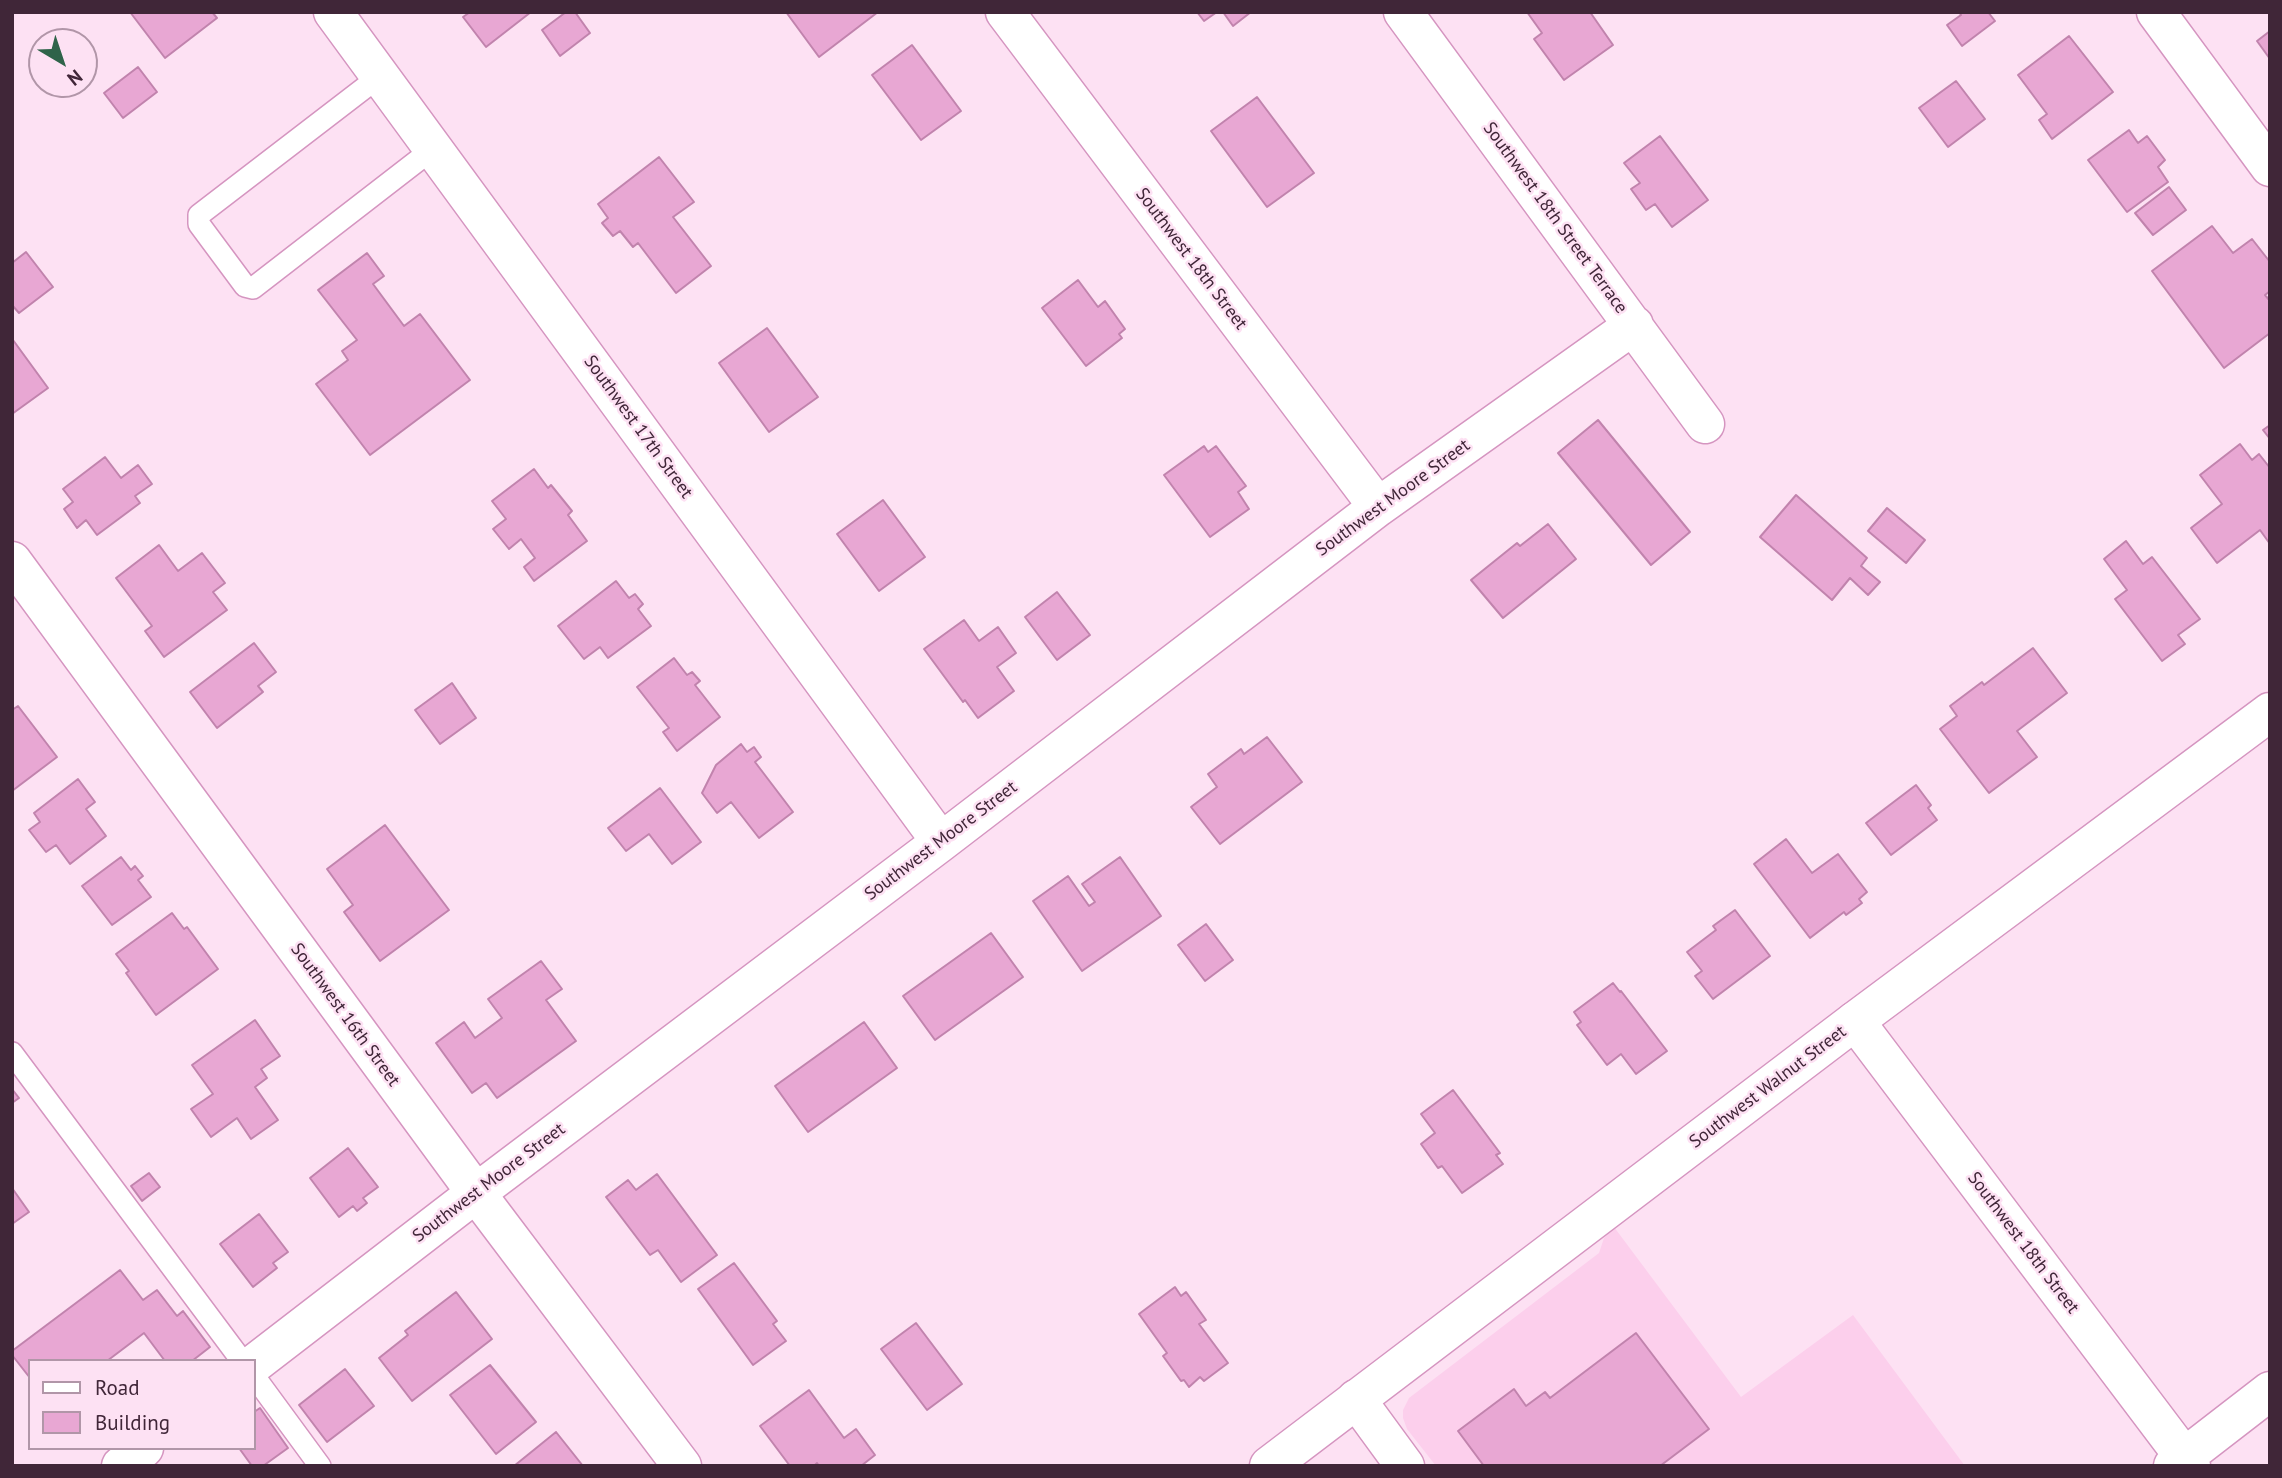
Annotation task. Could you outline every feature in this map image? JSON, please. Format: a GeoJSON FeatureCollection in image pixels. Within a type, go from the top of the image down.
{"type":"FeatureCollection","features":[{"type":"Feature","properties":{"kind":"street","name":"Southwest 17th Street"},"geometry":{"type":"LineString","coordinates":[[333,12],[941,842]]}},
{"type":"Feature","properties":{"kind":"street","name":"Southwest 18th Street"},"geometry":{"type":"LineString","coordinates":[[1005,12],[1378,507]]}},
{"type":"Feature","properties":{"kind":"street","name":"Southwest 18th Street Terrace"},"geometry":{"type":"LineString","coordinates":[[1403,12],[1705,424]]}},
{"type":"Feature","properties":{"kind":"street"},"geometry":{"type":"LineString","coordinates":[[2156,12],[2270,167]]}},
{"type":"Feature","properties":{"kind":"street","name":"Southwest Moore Street"},"geometry":{"type":"LineString","coordinates":[[256,1362],[1378,507],[1634,326]]}},
{"type":"Feature","properties":{"kind":"street","name":"Southwest 16th Street"},"geometry":{"type":"LineString","coordinates":[[12,561],[476,1193],[682,1466]]}},
{"type":"Feature","properties":{"kind":"street","name":"Southwest Walnut Street"},"geometry":{"type":"LineString","coordinates":[[1269,1466],[1855,1021],[2270,712]]}},
{"type":"Feature","properties":{"kind":"street","name":"Southwest 18th Street"},"geometry":{"type":"LineString","coordinates":[[1855,1021],[2183,1463]]}},
{"type":"Feature","properties":{"kind":"street"},"geometry":{"type":"LineString","coordinates":[[2183,1463],[2270,1391]]}},
{"type":"Feature","properties":{"kind":"street"},"geometry":{"type":"LineString","coordinates":[[1356,1399],[1405,1466]]}},
{"type":"Feature","properties":{"kind":"street"},"geometry":{"type":"LineString","coordinates":[[121,1466],[141,1450]]}},
{"type":"Feature","properties":{"kind":"lane"},"geometry":{"type":"LineString","coordinates":[[380,76],[199,215],[199,224],[245,286],[253,288],[434,148]]}},
{"type":"Feature","properties":{"kind":"lane"},"geometry":{"type":"LineString","coordinates":[[12,1053],[241,1359]]}},
{"type":"Feature","properties":{"kind":"lane"},"geometry":{"type":"LineString","coordinates":[[256,1379],[320,1466]]}},
{"type":"Feature","properties":{"kind":"shaded area"},"geometry":{"type":"Polygon","coordinates":[[[1614,1227],[1741,1397],[1853,1315],[1965,1466],[1436,1466],[1407,1429],[1403,1410],[1409,1398],[1599,1253],[1604,1238],[1614,1227]]]}},
{"type":"Feature","properties":{"kind":"building"},"geometry":{"type":"Polygon","coordinates":[[[130,12],[212,12],[217,18],[165,58],[130,12]]]}},
{"type":"Feature","properties":{"kind":"building"},"geometry":{"type":"Polygon","coordinates":[[[470,12],[531,12],[486,47],[463,17],[470,12]]]}},
{"type":"Feature","properties":{"kind":"building"},"geometry":{"type":"Polygon","coordinates":[[[566,12],[575,12],[590,33],[560,56],[542,30],[566,12]]]}},
{"type":"Feature","properties":{"kind":"building"},"geometry":{"type":"Polygon","coordinates":[[[786,12],[878,12],[819,57],[786,12]]]}},
{"type":"Feature","properties":{"kind":"building"},"geometry":{"type":"Polygon","coordinates":[[[1197,12],[1217,12],[1204,21],[1197,12]]]}},
{"type":"Feature","properties":{"kind":"building"},"geometry":{"type":"Polygon","coordinates":[[[1223,12],[1251,12],[1233,26],[1223,12]]]}},
{"type":"Feature","properties":{"kind":"building"},"geometry":{"type":"Polygon","coordinates":[[[1527,12],[1590,12],[1613,45],[1564,80],[1534,39],[1542,33],[1527,12]]]}},
{"type":"Feature","properties":{"kind":"building"},"geometry":{"type":"Polygon","coordinates":[[[1959,12],[1988,12],[1995,21],[1962,46],[1947,25],[1961,15],[1959,12]]]}},
{"type":"Feature","properties":{"kind":"building"},"geometry":{"type":"Polygon","coordinates":[[[2270,31],[2270,59],[2257,41],[2270,31]]]}},
{"type":"Feature","properties":{"kind":"building"},"geometry":{"type":"Polygon","coordinates":[[[2069,36],[2113,92],[2052,139],[2039,120],[2047,114],[2018,75],[2069,36]]]}},
{"type":"Feature","properties":{"kind":"building"},"geometry":{"type":"Polygon","coordinates":[[[912,45],[961,111],[921,140],[872,75],[912,45]]]}},
{"type":"Feature","properties":{"kind":"building"},"geometry":{"type":"Polygon","coordinates":[[[138,67],[157,92],[123,118],[104,93],[138,67]]]}},
{"type":"Feature","properties":{"kind":"building"},"geometry":{"type":"Polygon","coordinates":[[[1956,81],[1985,119],[1948,147],[1919,108],[1956,81]]]}},
{"type":"Feature","properties":{"kind":"building"},"geometry":{"type":"Polygon","coordinates":[[[1257,97],[1314,173],[1267,207],[1211,131],[1257,97]]]}},
{"type":"Feature","properties":{"kind":"building"},"geometry":{"type":"Polygon","coordinates":[[[2129,130],[2138,143],[2147,136],[2165,160],[2158,167],[2168,182],[2127,212],[2088,160],[2129,130]]]}},
{"type":"Feature","properties":{"kind":"building"},"geometry":{"type":"Polygon","coordinates":[[[1660,136],[1708,200],[1672,227],[1655,204],[1646,210],[1631,189],[1640,183],[1624,163],[1660,136]]]}},
{"type":"Feature","properties":{"kind":"building"},"geometry":{"type":"Polygon","coordinates":[[[659,157],[694,202],[673,217],[711,266],[676,293],[638,243],[633,247],[620,231],[613,236],[602,223],[608,218],[598,204],[659,157]]]}},
{"type":"Feature","properties":{"kind":"building"},"geometry":{"type":"Polygon","coordinates":[[[2169,187],[2186,210],[2153,235],[2135,213],[2169,187]]]}},
{"type":"Feature","properties":{"kind":"building"},"geometry":{"type":"Polygon","coordinates":[[[2212,226],[2233,253],[2252,239],[2270,262],[2270,291],[2265,295],[2270,301],[2270,333],[2224,368],[2152,271],[2212,226]]]}},
{"type":"Feature","properties":{"kind":"building"},"geometry":{"type":"Polygon","coordinates":[[[26,252],[53,287],[19,313],[12,305],[12,263],[26,252]]]}},
{"type":"Feature","properties":{"kind":"building"},"geometry":{"type":"Polygon","coordinates":[[[367,253],[384,276],[373,284],[404,326],[420,314],[470,380],[370,455],[316,384],[348,360],[342,351],[357,340],[318,290],[367,253]]]}},
{"type":"Feature","properties":{"kind":"building"},"geometry":{"type":"Polygon","coordinates":[[[1078,280],[1098,307],[1105,301],[1125,329],[1119,334],[1122,338],[1086,366],[1042,308],[1078,280]]]}},
{"type":"Feature","properties":{"kind":"building"},"geometry":{"type":"Polygon","coordinates":[[[767,328],[818,397],[769,432],[719,363],[767,328]]]}},
{"type":"Feature","properties":{"kind":"building"},"geometry":{"type":"Polygon","coordinates":[[[12,341],[48,388],[12,414],[12,341]]]}},
{"type":"Feature","properties":{"kind":"building"},"geometry":{"type":"Polygon","coordinates":[[[1598,420],[1690,532],[1651,565],[1558,453],[1598,420]]]}},
{"type":"Feature","properties":{"kind":"building"},"geometry":{"type":"Polygon","coordinates":[[[2270,425],[2270,439],[2263,430],[2270,425]]]}},
{"type":"Feature","properties":{"kind":"building"},"geometry":{"type":"Polygon","coordinates":[[[2240,444],[2252,460],[2259,454],[2270,468],[2270,544],[2260,530],[2217,563],[2191,528],[2222,504],[2200,475],[2240,444]]]}},
{"type":"Feature","properties":{"kind":"building"},"geometry":{"type":"Polygon","coordinates":[[[1204,446],[1208,452],[1216,446],[1246,486],[1238,492],[1249,509],[1210,537],[1164,475],[1204,446]]]}},
{"type":"Feature","properties":{"kind":"building"},"geometry":{"type":"Polygon","coordinates":[[[105,457],[121,478],[138,465],[152,484],[135,496],[140,503],[97,535],[86,520],[77,528],[64,509],[73,502],[63,489],[105,457]]]}},
{"type":"Feature","properties":{"kind":"building"},"geometry":{"type":"Polygon","coordinates":[[[534,469],[548,488],[551,485],[572,511],[568,515],[587,541],[534,581],[524,567],[535,558],[521,539],[509,549],[493,529],[506,519],[492,501],[534,469]]]}},
{"type":"Feature","properties":{"kind":"building"},"geometry":{"type":"Polygon","coordinates":[[[1796,495],[1867,558],[1861,566],[1880,582],[1868,595],[1850,578],[1832,600],[1760,537],[1796,495]]]}},
{"type":"Feature","properties":{"kind":"building"},"geometry":{"type":"Polygon","coordinates":[[[883,500],[925,557],[879,591],[837,534],[883,500]]]}},
{"type":"Feature","properties":{"kind":"building"},"geometry":{"type":"Polygon","coordinates":[[[1887,508],[1925,540],[1906,563],[1868,531],[1887,508]]]}},
{"type":"Feature","properties":{"kind":"building"},"geometry":{"type":"Polygon","coordinates":[[[1548,524],[1576,559],[1503,618],[1471,580],[1517,543],[1520,546],[1548,524]]]}},
{"type":"Feature","properties":{"kind":"building"},"geometry":{"type":"Polygon","coordinates":[[[2126,541],[2143,564],[2152,557],[2200,619],[2178,635],[2185,644],[2162,661],[2115,599],[2127,590],[2104,559],[2126,541]]]}},
{"type":"Feature","properties":{"kind":"building"},"geometry":{"type":"Polygon","coordinates":[[[159,545],[178,571],[202,553],[225,583],[213,592],[227,610],[164,657],[145,631],[152,626],[116,578],[159,545]]]}},
{"type":"Feature","properties":{"kind":"building"},"geometry":{"type":"Polygon","coordinates":[[[616,581],[629,598],[635,594],[643,604],[638,609],[651,626],[608,658],[600,647],[584,659],[558,626],[616,581]]]}},
{"type":"Feature","properties":{"kind":"building"},"geometry":{"type":"Polygon","coordinates":[[[1057,592],[1090,635],[1057,660],[1025,617],[1057,592]]]}},
{"type":"Feature","properties":{"kind":"building"},"geometry":{"type":"Polygon","coordinates":[[[964,620],[979,641],[998,627],[1016,653],[997,667],[1014,691],[978,718],[924,649],[964,620]]]}},
{"type":"Feature","properties":{"kind":"building"},"geometry":{"type":"Polygon","coordinates":[[[254,643],[276,672],[258,686],[263,692],[217,728],[190,692],[254,643]]]}},
{"type":"Feature","properties":{"kind":"building"},"geometry":{"type":"Polygon","coordinates":[[[2033,648],[2067,693],[2017,731],[2037,757],[1989,793],[1940,729],[1957,716],[1950,706],[1982,682],[1984,685],[2033,648]]]}},
{"type":"Feature","properties":{"kind":"building"},"geometry":{"type":"Polygon","coordinates":[[[674,658],[687,675],[692,672],[700,681],[695,685],[720,717],[677,751],[663,732],[669,728],[637,687],[674,658]]]}},
{"type":"Feature","properties":{"kind":"building"},"geometry":{"type":"Polygon","coordinates":[[[452,683],[476,718],[440,744],[415,710],[452,683]]]}},
{"type":"Feature","properties":{"kind":"building"},"geometry":{"type":"Polygon","coordinates":[[[18,706],[57,757],[12,791],[12,710],[18,706]]]}},
{"type":"Feature","properties":{"kind":"building"},"geometry":{"type":"Polygon","coordinates":[[[1267,737],[1302,782],[1220,844],[1191,807],[1217,787],[1208,774],[1241,749],[1244,754],[1267,737]]]}},
{"type":"Feature","properties":{"kind":"building"},"geometry":{"type":"Polygon","coordinates":[[[741,744],[747,752],[754,747],[761,757],[755,762],[793,812],[759,838],[731,802],[717,813],[702,793],[716,765],[741,744]]]}},
{"type":"Feature","properties":{"kind":"building"},"geometry":{"type":"Polygon","coordinates":[[[78,779],[95,802],[86,809],[106,836],[70,864],[56,845],[46,852],[29,830],[40,822],[34,813],[78,779]]]}},
{"type":"Feature","properties":{"kind":"building"},"geometry":{"type":"Polygon","coordinates":[[[1916,785],[1931,805],[1928,808],[1937,820],[1891,855],[1866,823],[1916,785]]]}},
{"type":"Feature","properties":{"kind":"building"},"geometry":{"type":"Polygon","coordinates":[[[660,788],[701,842],[672,864],[649,834],[626,851],[608,828],[660,788]]]}},
{"type":"Feature","properties":{"kind":"building"},"geometry":{"type":"Polygon","coordinates":[[[385,825],[449,910],[380,961],[344,912],[353,905],[327,869],[385,825]]]}},
{"type":"Feature","properties":{"kind":"building"},"geometry":{"type":"Polygon","coordinates":[[[1786,839],[1812,873],[1838,854],[1867,892],[1859,899],[1862,903],[1846,915],[1844,912],[1810,938],[1754,864],[1786,839]]]}},
{"type":"Feature","properties":{"kind":"building"},"geometry":{"type":"Polygon","coordinates":[[[121,857],[131,870],[135,866],[143,876],[138,880],[151,897],[112,925],[82,886],[121,857]]]}},
{"type":"Feature","properties":{"kind":"building"},"geometry":{"type":"Polygon","coordinates":[[[1120,857],[1161,916],[1082,971],[1033,901],[1068,876],[1089,906],[1095,902],[1082,884],[1120,857]]]}},
{"type":"Feature","properties":{"kind":"building"},"geometry":{"type":"Polygon","coordinates":[[[1735,910],[1770,956],[1713,999],[1695,976],[1702,971],[1687,952],[1716,930],[1713,926],[1735,910]]]}},
{"type":"Feature","properties":{"kind":"building"},"geometry":{"type":"Polygon","coordinates":[[[172,913],[184,929],[187,927],[218,969],[156,1015],[116,954],[172,913]]]}},
{"type":"Feature","properties":{"kind":"building"},"geometry":{"type":"Polygon","coordinates":[[[1206,924],[1233,960],[1205,981],[1178,945],[1206,924]]]}},
{"type":"Feature","properties":{"kind":"building"},"geometry":{"type":"Polygon","coordinates":[[[991,933],[1023,977],[935,1040],[903,996],[991,933]]]}},
{"type":"Feature","properties":{"kind":"building"},"geometry":{"type":"Polygon","coordinates":[[[541,961],[562,989],[546,1000],[576,1041],[497,1098],[486,1083],[472,1093],[436,1043],[464,1022],[475,1038],[502,1018],[488,999],[541,961]]]}},
{"type":"Feature","properties":{"kind":"building"},"geometry":{"type":"Polygon","coordinates":[[[1613,983],[1667,1051],[1636,1074],[1621,1054],[1607,1065],[1577,1025],[1581,1022],[1574,1012],[1613,983]]]}},
{"type":"Feature","properties":{"kind":"building"},"geometry":{"type":"Polygon","coordinates":[[[255,1020],[280,1056],[261,1069],[267,1078],[255,1087],[278,1120],[251,1139],[237,1118],[211,1137],[191,1109],[213,1094],[192,1065],[255,1020]]]}},
{"type":"Feature","properties":{"kind":"building"},"geometry":{"type":"Polygon","coordinates":[[[864,1022],[897,1068],[808,1132],[775,1086],[864,1022]]]}},
{"type":"Feature","properties":{"kind":"building"},"geometry":{"type":"Polygon","coordinates":[[[12,1089],[19,1098],[12,1103],[12,1089]]]}},
{"type":"Feature","properties":{"kind":"building"},"geometry":{"type":"Polygon","coordinates":[[[1453,1090],[1500,1153],[1496,1155],[1503,1164],[1462,1193],[1442,1166],[1438,1168],[1421,1144],[1435,1133],[1421,1114],[1453,1090]]]}},
{"type":"Feature","properties":{"kind":"building"},"geometry":{"type":"Polygon","coordinates":[[[348,1148],[378,1187],[363,1198],[367,1203],[357,1211],[353,1206],[339,1217],[310,1178],[348,1148]]]}},
{"type":"Feature","properties":{"kind":"building"},"geometry":{"type":"Polygon","coordinates":[[[149,1173],[160,1187],[142,1201],[131,1186],[149,1173]]]}},
{"type":"Feature","properties":{"kind":"building"},"geometry":{"type":"Polygon","coordinates":[[[657,1174],[717,1255],[681,1282],[658,1250],[650,1255],[606,1197],[628,1180],[636,1190],[657,1174]]]}},
{"type":"Feature","properties":{"kind":"building"},"geometry":{"type":"Polygon","coordinates":[[[12,1188],[29,1212],[12,1224],[12,1188]]]}},
{"type":"Feature","properties":{"kind":"building"},"geometry":{"type":"Polygon","coordinates":[[[259,1214],[288,1252],[273,1263],[277,1268],[253,1287],[220,1244],[259,1214]]]}},
{"type":"Feature","properties":{"kind":"building"},"geometry":{"type":"Polygon","coordinates":[[[734,1263],[777,1321],[773,1324],[786,1341],[753,1365],[698,1289],[734,1263]]]}},
{"type":"Feature","properties":{"kind":"building"},"geometry":{"type":"Polygon","coordinates":[[[120,1270],[143,1300],[157,1290],[177,1316],[183,1311],[210,1347],[195,1359],[164,1359],[144,1333],[110,1359],[28,1359],[28,1375],[12,1355],[12,1351],[120,1270]]]}},
{"type":"Feature","properties":{"kind":"building"},"geometry":{"type":"Polygon","coordinates":[[[1175,1287],[1181,1296],[1186,1292],[1206,1320],[1199,1324],[1228,1363],[1204,1381],[1200,1377],[1189,1387],[1184,1380],[1181,1381],[1163,1356],[1167,1353],[1139,1314],[1175,1287]]]}},
{"type":"Feature","properties":{"kind":"building"},"geometry":{"type":"Polygon","coordinates":[[[456,1292],[492,1339],[412,1401],[379,1358],[408,1335],[405,1331],[456,1292]]]}},
{"type":"Feature","properties":{"kind":"building"},"geometry":{"type":"Polygon","coordinates":[[[916,1323],[962,1384],[927,1410],[881,1349],[916,1323]]]}},
{"type":"Feature","properties":{"kind":"building"},"geometry":{"type":"Polygon","coordinates":[[[1636,1333],[1709,1429],[1660,1466],[1484,1466],[1458,1431],[1514,1389],[1526,1406],[1545,1392],[1550,1398],[1636,1333]]]}},
{"type":"Feature","properties":{"kind":"building"},"geometry":{"type":"Polygon","coordinates":[[[490,1365],[536,1422],[496,1454],[450,1395],[490,1365]]]}},
{"type":"Feature","properties":{"kind":"building"},"geometry":{"type":"Polygon","coordinates":[[[345,1369],[374,1406],[327,1442],[299,1405],[345,1369]]]}},
{"type":"Feature","properties":{"kind":"building"},"geometry":{"type":"Polygon","coordinates":[[[809,1390],[844,1438],[856,1429],[875,1455],[861,1466],[819,1466],[817,1463],[814,1466],[790,1466],[760,1426],[809,1390]]]}},
{"type":"Feature","properties":{"kind":"building"},"geometry":{"type":"Polygon","coordinates":[[[260,1408],[288,1448],[263,1466],[252,1466],[240,1450],[256,1450],[256,1411],[260,1408]]]}},
{"type":"Feature","properties":{"kind":"building"},"geometry":{"type":"Polygon","coordinates":[[[556,1432],[583,1466],[514,1466],[556,1432]]]}}]}
